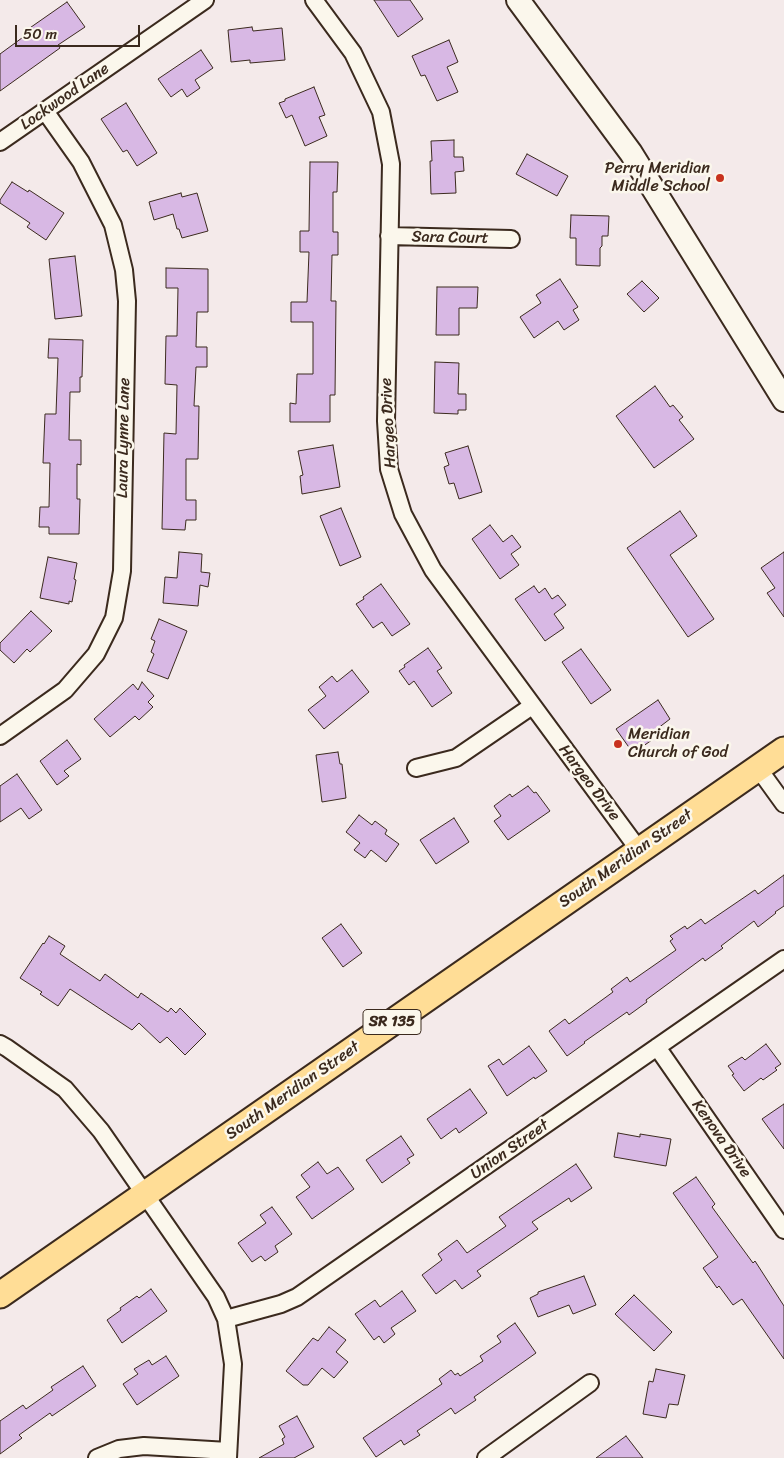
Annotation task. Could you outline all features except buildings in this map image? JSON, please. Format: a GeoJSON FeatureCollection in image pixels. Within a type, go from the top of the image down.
{"type":"FeatureCollection","features":[{"type":"Feature","properties":{"kind":"main road"},"geometry":{"type":"LineString","coordinates":[[518,0],[631,153],[784,400]]}},
{"type":"Feature","properties":{"kind":"main road","name":"South Meridian Street"},"geometry":{"type":"LineString","coordinates":[[0,1295],[784,750]]}},
{"type":"Feature","properties":{"kind":"street","name":"Lockwood Lane"},"geometry":{"type":"LineString","coordinates":[[0,142],[204,0]]}},
{"type":"Feature","properties":{"kind":"street","name":"Hargeo Drive"},"geometry":{"type":"LineString","coordinates":[[314,0],[353,53],[381,112],[391,164],[386,422],[389,469],[403,514],[433,570],[639,850]]}},
{"type":"Feature","properties":{"kind":"street","name":"Laura Lynne Lane"},"geometry":{"type":"LineString","coordinates":[[0,736],[65,690],[96,654],[114,618],[122,571],[127,301],[124,270],[112,225],[82,162],[45,111]]}},
{"type":"Feature","properties":{"kind":"street","name":"Sara Court"},"geometry":{"type":"LineString","coordinates":[[389,236],[511,239]]}},
{"type":"Feature","properties":{"kind":"street"},"geometry":{"type":"LineString","coordinates":[[416,768],[456,758],[532,706]]}},
{"type":"Feature","properties":{"kind":"street"},"geometry":{"type":"LineString","coordinates":[[758,768],[784,804]]}},
{"type":"Feature","properties":{"kind":"street","name":"Union Street"},"geometry":{"type":"LineString","coordinates":[[226,1319],[281,1304],[297,1296],[784,959]]}},
{"type":"Feature","properties":{"kind":"street"},"geometry":{"type":"LineString","coordinates":[[0,1044],[65,1089],[101,1131],[216,1297],[226,1319],[233,1364],[228,1454],[144,1446],[119,1449],[97,1458]]}},
{"type":"Feature","properties":{"kind":"street","name":"Kenova Drive"},"geometry":{"type":"LineString","coordinates":[[657,1047],[784,1230]]}},
{"type":"Feature","properties":{"kind":"street"},"geometry":{"type":"LineString","coordinates":[[486,1458],[590,1383]]}},
{"type":"Feature","properties":{"kind":"place","name":"Perry Meridian Middle School"},"geometry":{"type":"Point","coordinates":[720,178]}},
{"type":"Feature","properties":{"kind":"place","name":"Meridian Church of God"},"geometry":{"type":"Point","coordinates":[618,744]}}]}
